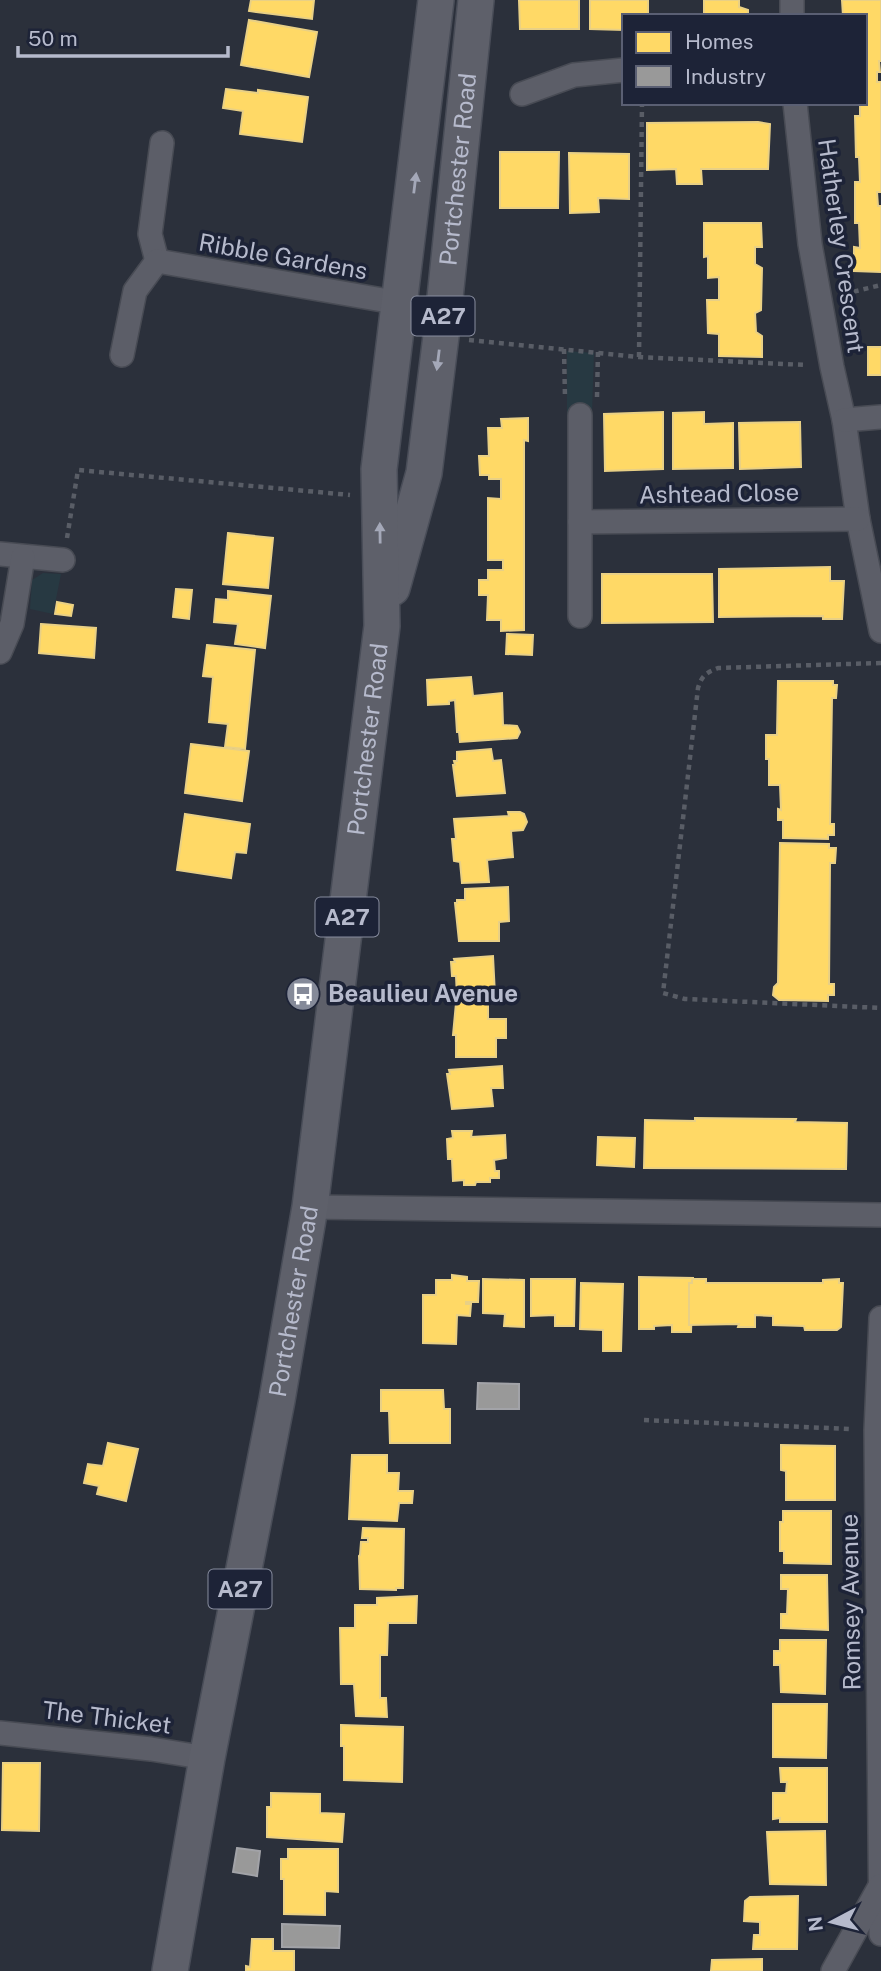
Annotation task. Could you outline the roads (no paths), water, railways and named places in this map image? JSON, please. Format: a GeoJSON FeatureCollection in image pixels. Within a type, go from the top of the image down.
{"type":"FeatureCollection","features":[{"type":"Feature","properties":{"kind":"main road","name":"Portchester Road"},"geometry":{"type":"LineString","coordinates":[[170,1971],[207,1758],[277,1400],[310,1207],[382,626],[379,469],[436,0]]}},
{"type":"Feature","properties":{"kind":"main road","name":"Portchester Road"},"geometry":{"type":"LineString","coordinates":[[382,626],[424,473],[441,337],[475,0]]}},
{"type":"Feature","properties":{"kind":"street"},"geometry":{"type":"LineString","coordinates":[[522,94],[574,75],[622,70]]}},
{"type":"Feature","properties":{"kind":"street","name":"Hatherley Crescent"},"geometry":{"type":"LineString","coordinates":[[796,105],[810,244],[844,420],[858,519]]}},
{"type":"Feature","properties":{"kind":"street"},"geometry":{"type":"LineString","coordinates":[[122,355],[135,291],[157,261],[150,234],[162,143]]}},
{"type":"Feature","properties":{"kind":"street","name":"Ribble Gardens"},"geometry":{"type":"LineString","coordinates":[[157,261],[400,303]]}},
{"type":"Feature","properties":{"kind":"street"},"geometry":{"type":"LineString","coordinates":[[580,415],[580,616]]}},
{"type":"Feature","properties":{"kind":"street"},"geometry":{"type":"LineString","coordinates":[[844,420],[881,417]]}},
{"type":"Feature","properties":{"kind":"street"},"geometry":{"type":"LineString","coordinates":[[858,519],[881,631]]}},
{"type":"Feature","properties":{"kind":"street","name":"Ashtead Close"},"geometry":{"type":"LineString","coordinates":[[580,522],[858,519]]}},
{"type":"Feature","properties":{"kind":"street"},"geometry":{"type":"LineString","coordinates":[[0,554],[63,559]]}},
{"type":"Feature","properties":{"kind":"street"},"geometry":{"type":"LineString","coordinates":[[0,652],[12,624],[23,557]]}},
{"type":"Feature","properties":{"kind":"street"},"geometry":{"type":"LineString","coordinates":[[310,1207],[881,1215]]}},
{"type":"Feature","properties":{"kind":"street","name":"Romsey Avenue"},"geometry":{"type":"LineString","coordinates":[[881,1318],[876,1430],[881,1934]]}},
{"type":"Feature","properties":{"kind":"street","name":"The Thicket"},"geometry":{"type":"LineString","coordinates":[[0,1733],[151,1749],[207,1758]]}},
{"type":"Feature","properties":{"kind":"street","name":"Romsey Avenue"},"geometry":{"type":"LineString","coordinates":[[833,1971],[880,1886]]}},
{"type":"Feature","properties":{"kind":"place","name":"Beaulieu Avenue"},"geometry":{"type":"Point","coordinates":[303,994]}}]}
